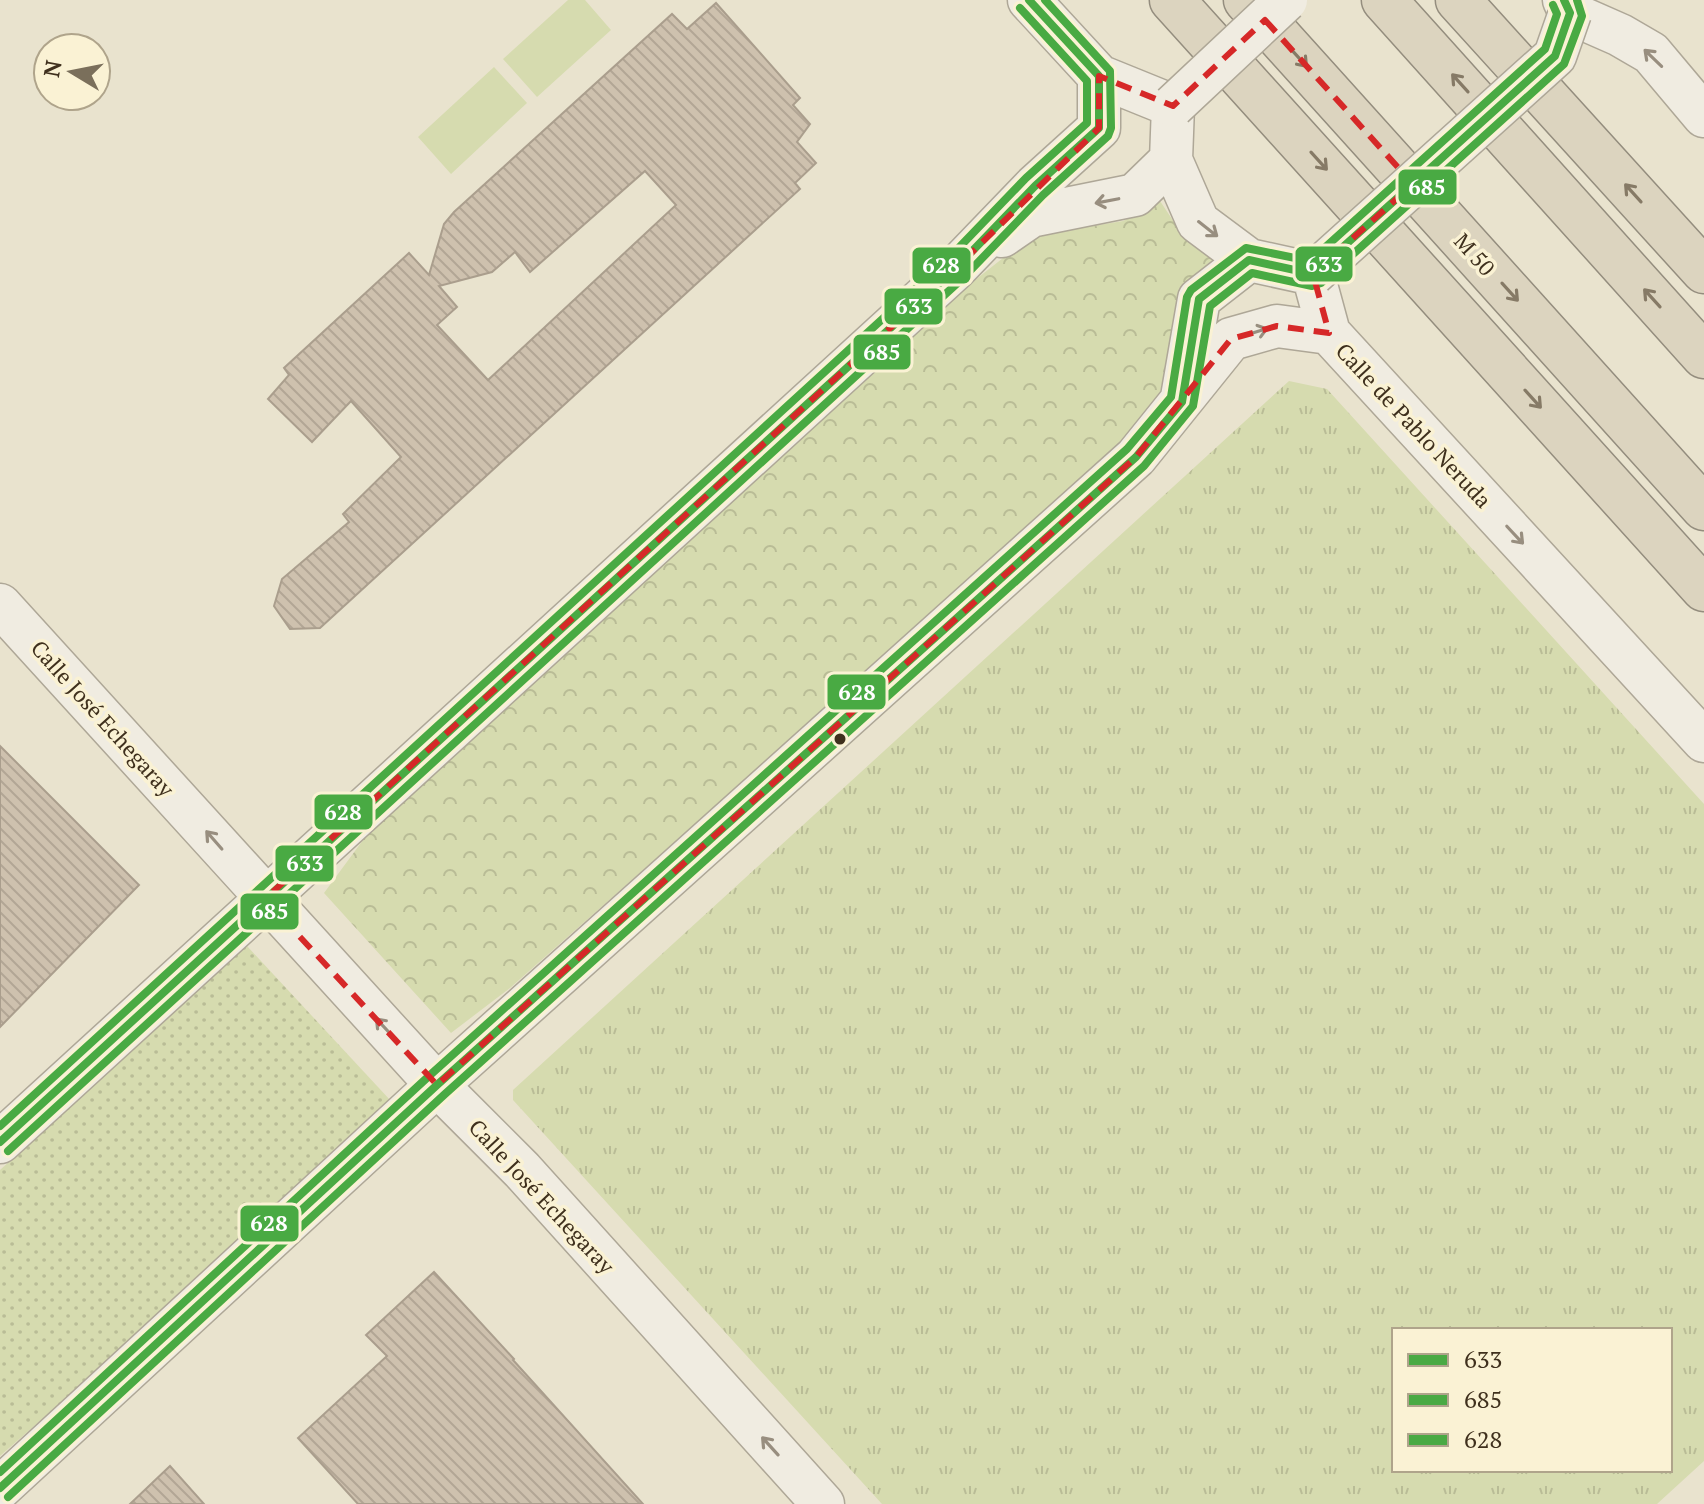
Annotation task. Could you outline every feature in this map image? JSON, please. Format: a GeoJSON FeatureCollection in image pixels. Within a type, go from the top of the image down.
{"type":"FeatureCollection","features":[{"type":"Feature","properties":{"kind":"highway"},"geometry":{"type":"LineString","coordinates":[[1172,0],[1704,589]]}},
{"type":"Feature","properties":{"kind":"highway","name":"M 50"},"geometry":{"type":"LineString","coordinates":[[1246,0],[1704,508]]}},
{"type":"Feature","properties":{"kind":"highway"},"geometry":{"type":"LineString","coordinates":[[1384,0],[1704,356]]}},
{"type":"Feature","properties":{"kind":"highway"},"geometry":{"type":"LineString","coordinates":[[1458,0],[1704,271]]}},
{"type":"Feature","properties":{"kind":"street"},"geometry":{"type":"LineString","coordinates":[[1029,0],[1099,76],[1173,106]]}},
{"type":"Feature","properties":{"kind":"street"},"geometry":{"type":"LineString","coordinates":[[1286,0],[1173,106],[1171,160],[1198,222],[1249,260],[1313,274],[1555,56],[1567,7],[1651,53],[1704,116]]}},
{"type":"Feature","properties":{"kind":"street"},"geometry":{"type":"LineString","coordinates":[[0,1142],[955,269],[1035,186],[1099,128],[1099,76]]}},
{"type":"Feature","properties":{"kind":"street"},"geometry":{"type":"LineString","coordinates":[[955,269],[1031,216],[1135,195],[1171,160]]}},
{"type":"Feature","properties":{"kind":"street"},"geometry":{"type":"LineString","coordinates":[[1182,402],[1199,299],[1249,260]]}},
{"type":"Feature","properties":{"kind":"street","name":"Calle de Pablo Neruda"},"geometry":{"type":"LineString","coordinates":[[1313,274],[1329,333],[1704,741]]}},
{"type":"Feature","properties":{"kind":"street"},"geometry":{"type":"LineString","coordinates":[[0,1488],[437,1085],[1136,457],[1231,339],[1277,326],[1329,333]]}},
{"type":"Feature","properties":{"kind":"street","name":"Calle José Echegaray"},"geometry":{"type":"LineString","coordinates":[[0,605],[265,899],[437,1085],[522,1170],[823,1504]]}},
{"type":"Feature","properties":{"kind":"highlighted area"},"geometry":{"type":"Polygon","coordinates":[[[1265,20],[1413,184],[1313,274],[1329,333],[1277,326],[1231,339],[1136,457],[437,1085],[265,899],[955,269],[1099,128],[1099,76],[1173,106],[1265,20]]]}},
{"type":"Feature","properties":{"kind":"green space"},"geometry":{"type":"Polygon","coordinates":[[[568,0],[585,0],[611,30],[537,97],[503,59],[568,0]]]}},
{"type":"Feature","properties":{"kind":"green space"},"geometry":{"type":"Polygon","coordinates":[[[494,67],[527,103],[451,174],[418,137],[494,67]]]}},
{"type":"Feature","properties":{"kind":"green space"},"geometry":{"type":"Polygon","coordinates":[[[1160,201],[1182,234],[1213,259],[1180,298],[1160,393],[1111,455],[510,988],[451,1033],[324,893],[366,836],[956,295],[1031,236],[1123,221],[1160,201]]]}},
{"type":"Feature","properties":{"kind":"green space"},"geometry":{"type":"Polygon","coordinates":[[[1289,381],[1327,389],[1704,804],[1704,1461],[1657,1504],[882,1504],[513,1100],[513,1090],[1289,381]]]}},
{"type":"Feature","properties":{"kind":"green space"},"geometry":{"type":"Polygon","coordinates":[[[247,946],[391,1101],[114,1356],[0,1456],[0,1170],[247,946]]]}},
{"type":"Feature","properties":{"kind":"building"},"geometry":{"type":"Polygon","coordinates":[[[716,3],[800,98],[793,105],[810,124],[797,142],[816,163],[795,183],[800,189],[320,628],[290,629],[274,606],[282,579],[349,522],[343,514],[401,457],[351,401],[312,442],[268,399],[289,375],[284,368],[409,253],[429,275],[444,224],[454,212],[672,14],[687,29],[716,3]],[[645,171],[530,272],[515,252],[492,272],[439,286],[457,307],[437,325],[488,380],[676,205],[645,171]]]}},
{"type":"Feature","properties":{"kind":"building"},"geometry":{"type":"Polygon","coordinates":[[[0,746],[139,885],[0,1027],[0,746]]]}},
{"type":"Feature","properties":{"kind":"building"},"geometry":{"type":"Polygon","coordinates":[[[434,1272],[643,1504],[358,1504],[298,1438],[387,1356],[366,1335],[434,1272]]]}},
{"type":"Feature","properties":{"kind":"building"},"geometry":{"type":"Polygon","coordinates":[[[170,1466],[204,1504],[130,1504],[170,1466]]]}},
{"type":"Feature","properties":{"kind":"transit line","name":"633"},"geometry":{"type":"LineString","coordinates":[[0,1142],[955,269],[1035,186],[1099,128],[1099,76],[1029,0]]}},
{"type":"Feature","properties":{"kind":"transit line","name":"685"},"geometry":{"type":"LineString","coordinates":[[8,1151],[963,278],[1043,195],[1108,136],[1111,128],[1110,71],[1045,0]]}},
{"type":"Feature","properties":{"kind":"transit line","name":"633"},"geometry":{"type":"LineString","coordinates":[[0,1488],[437,1085],[1136,457],[1182,402],[1199,299],[1249,260],[1313,274],[1555,56],[1570,13],[1564,0]]}},
{"type":"Feature","properties":{"kind":"transit line","name":"685"},"geometry":{"type":"LineString","coordinates":[[8,1497],[445,1094],[1144,466],[1193,406],[1210,306],[1252,273],[1312,286],[1321,283],[1564,64],[1582,16],[1577,0]]}},
{"type":"Feature","properties":{"kind":"transit line","name":"628"},"geometry":{"type":"LineString","coordinates":[[0,1472],[429,1076],[1127,449],[1171,397],[1187,297],[1191,290],[1246,248],[1310,261],[1545,49],[1557,14],[1553,5]]}},
{"type":"Feature","properties":{"kind":"transit line","name":"628"},"geometry":{"type":"LineString","coordinates":[[0,1126],[947,260],[1026,178],[1087,123],[1087,81],[1020,8]]}}]}
